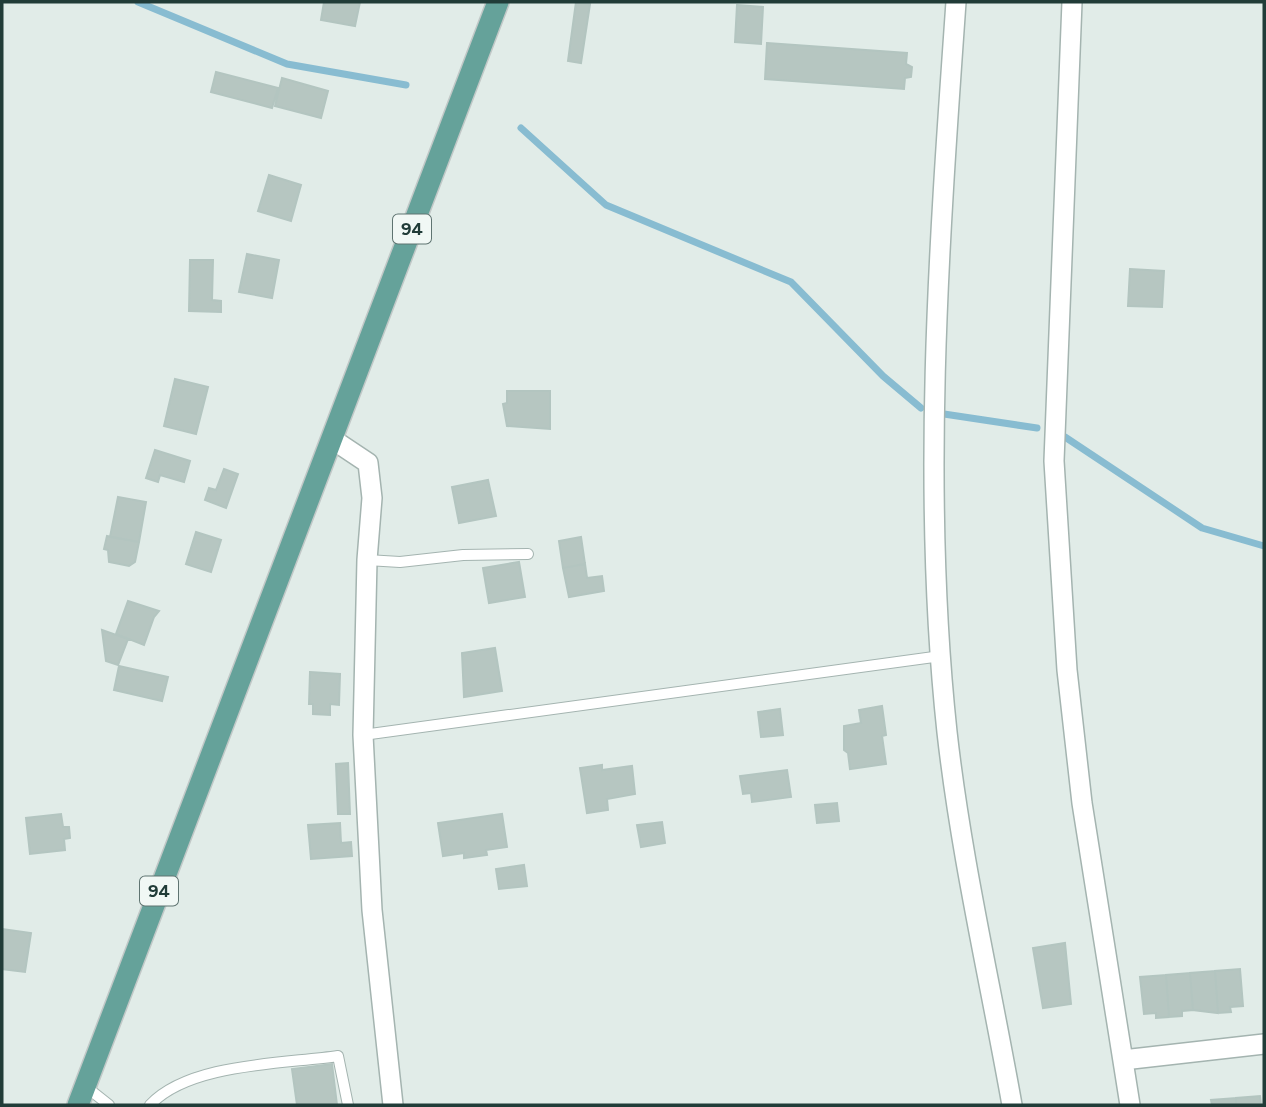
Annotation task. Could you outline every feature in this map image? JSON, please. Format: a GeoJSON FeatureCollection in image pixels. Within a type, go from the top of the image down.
{"type":"FeatureCollection","features":[{"type":"Feature","properties":{"kind":"main road","name":"94"},"geometry":{"type":"LineString","coordinates":[[81,1096],[498,2]]}},
{"type":"Feature","properties":{"kind":"street"},"geometry":{"type":"LineString","coordinates":[[956,2],[942,201],[936,390],[936,553],[949,745],[1012,1105]]}},
{"type":"Feature","properties":{"kind":"street"},"geometry":{"type":"LineString","coordinates":[[1072,2],[1054,461],[1067,670],[1082,803],[1130,1105]]}},
{"type":"Feature","properties":{"kind":"street"},"geometry":{"type":"LineString","coordinates":[[331,439],[368,463],[372,498],[367,561],[363,735],[372,910],[393,1105]]}},
{"type":"Feature","properties":{"kind":"street"},"geometry":{"type":"LineString","coordinates":[[1123,1060],[1264,1044]]}},
{"type":"Feature","properties":{"kind":"lane"},"geometry":{"type":"LineString","coordinates":[[367,561],[400,562],[463,555],[528,554]]}},
{"type":"Feature","properties":{"kind":"lane"},"geometry":{"type":"LineString","coordinates":[[363,735],[942,656]]}},
{"type":"Feature","properties":{"kind":"lane"},"geometry":{"type":"LineString","coordinates":[[150,1105],[164,1090],[194,1076],[338,1056],[348,1105]]}},
{"type":"Feature","properties":{"kind":"lane"},"geometry":{"type":"LineString","coordinates":[[81,1096],[109,1105]]}},
{"type":"Feature","properties":{"kind":"building"},"geometry":{"type":"Polygon","coordinates":[[[324,2],[360,2],[355,26],[321,20],[324,2]]]}},
{"type":"Feature","properties":{"kind":"building"},"geometry":{"type":"Polygon","coordinates":[[[576,2],[590,4],[581,63],[568,61],[576,2]]]}},
{"type":"Feature","properties":{"kind":"building"},"geometry":{"type":"Polygon","coordinates":[[[737,5],[763,7],[761,44],[735,42],[737,5]]]}},
{"type":"Feature","properties":{"kind":"building"},"geometry":{"type":"Polygon","coordinates":[[[767,43],[907,53],[906,64],[912,67],[911,77],[905,78],[904,89],[765,79],[767,43]]]}},
{"type":"Feature","properties":{"kind":"building"},"geometry":{"type":"Polygon","coordinates":[[[216,72],[278,88],[272,108],[211,92],[216,72]]]}},
{"type":"Feature","properties":{"kind":"building"},"geometry":{"type":"Polygon","coordinates":[[[282,78],[328,91],[321,118],[275,106],[282,78]]]}},
{"type":"Feature","properties":{"kind":"building"},"geometry":{"type":"Polygon","coordinates":[[[269,175],[301,185],[291,221],[258,211],[269,175]]]}},
{"type":"Feature","properties":{"kind":"building"},"geometry":{"type":"Polygon","coordinates":[[[247,254],[279,260],[272,298],[239,292],[247,254]]]}},
{"type":"Feature","properties":{"kind":"building"},"geometry":{"type":"Polygon","coordinates":[[[190,260],[213,260],[212,300],[221,301],[221,312],[189,311],[190,260]]]}},
{"type":"Feature","properties":{"kind":"building"},"geometry":{"type":"Polygon","coordinates":[[[1130,269],[1164,271],[1162,307],[1128,306],[1130,269]]]}},
{"type":"Feature","properties":{"kind":"building"},"geometry":{"type":"Polygon","coordinates":[[[175,379],[208,387],[196,434],[164,426],[175,379]]]}},
{"type":"Feature","properties":{"kind":"building"},"geometry":{"type":"Polygon","coordinates":[[[507,391],[550,391],[550,429],[507,426],[503,404],[507,403],[507,391]]]}},
{"type":"Feature","properties":{"kind":"building"},"geometry":{"type":"Polygon","coordinates":[[[155,450],[190,461],[184,482],[160,475],[158,482],[146,478],[155,450]]]}},
{"type":"Feature","properties":{"kind":"building"},"geometry":{"type":"Polygon","coordinates":[[[224,469],[238,474],[226,508],[205,500],[209,488],[216,490],[224,469]]]}},
{"type":"Feature","properties":{"kind":"building"},"geometry":{"type":"Polygon","coordinates":[[[488,480],[496,516],[459,523],[452,487],[488,480]]]}},
{"type":"Feature","properties":{"kind":"building"},"geometry":{"type":"Polygon","coordinates":[[[118,497],[146,502],[139,542],[110,537],[118,497]]]}},
{"type":"Feature","properties":{"kind":"building"},"geometry":{"type":"Polygon","coordinates":[[[196,532],[221,540],[211,572],[186,564],[196,532]]]}},
{"type":"Feature","properties":{"kind":"building"},"geometry":{"type":"Polygon","coordinates":[[[107,536],[139,542],[135,562],[129,566],[109,562],[108,550],[104,549],[107,536]]]}},
{"type":"Feature","properties":{"kind":"building"},"geometry":{"type":"Polygon","coordinates":[[[581,537],[585,564],[563,568],[559,541],[581,537]]]}},
{"type":"Feature","properties":{"kind":"building"},"geometry":{"type":"Polygon","coordinates":[[[519,562],[525,597],[489,603],[483,568],[519,562]]]}},
{"type":"Feature","properties":{"kind":"building"},"geometry":{"type":"Polygon","coordinates":[[[585,564],[587,578],[602,576],[604,591],[569,597],[563,568],[585,564]]]}},
{"type":"Feature","properties":{"kind":"building"},"geometry":{"type":"Polygon","coordinates":[[[128,601],[159,611],[154,617],[144,645],[116,634],[128,601]]]}},
{"type":"Feature","properties":{"kind":"building"},"geometry":{"type":"Polygon","coordinates":[[[102,630],[128,639],[118,665],[106,661],[102,630]]]}},
{"type":"Feature","properties":{"kind":"building"},"geometry":{"type":"Polygon","coordinates":[[[495,648],[502,691],[464,697],[462,653],[495,648]]]}},
{"type":"Feature","properties":{"kind":"building"},"geometry":{"type":"Polygon","coordinates":[[[119,666],[168,677],[162,701],[114,690],[119,666]]]}},
{"type":"Feature","properties":{"kind":"building"},"geometry":{"type":"Polygon","coordinates":[[[310,672],[340,674],[339,705],[330,704],[330,715],[313,714],[313,704],[309,704],[310,672]]]}},
{"type":"Feature","properties":{"kind":"building"},"geometry":{"type":"Polygon","coordinates":[[[882,706],[886,764],[850,769],[848,753],[844,750],[844,726],[861,723],[859,710],[882,706]]]}},
{"type":"Feature","properties":{"kind":"building"},"geometry":{"type":"Polygon","coordinates":[[[780,709],[783,735],[761,737],[758,712],[780,709]]]}},
{"type":"Feature","properties":{"kind":"building"},"geometry":{"type":"Polygon","coordinates":[[[348,763],[350,814],[338,814],[336,764],[348,763]]]}},
{"type":"Feature","properties":{"kind":"building"},"geometry":{"type":"Polygon","coordinates":[[[602,765],[602,770],[632,766],[635,794],[607,799],[608,810],[587,813],[580,768],[602,765]]]}},
{"type":"Feature","properties":{"kind":"building"},"geometry":{"type":"Polygon","coordinates":[[[787,770],[791,797],[752,802],[751,793],[743,794],[740,776],[787,770]]]}},
{"type":"Feature","properties":{"kind":"building"},"geometry":{"type":"Polygon","coordinates":[[[837,803],[839,821],[817,823],[815,805],[837,803]]]}},
{"type":"Feature","properties":{"kind":"building"},"geometry":{"type":"Polygon","coordinates":[[[61,814],[63,827],[69,827],[70,838],[64,839],[65,850],[30,854],[26,818],[61,814]]]}},
{"type":"Feature","properties":{"kind":"building"},"geometry":{"type":"Polygon","coordinates":[[[502,814],[507,847],[486,850],[487,855],[464,858],[464,853],[443,856],[438,823],[502,814]]]}},
{"type":"Feature","properties":{"kind":"building"},"geometry":{"type":"Polygon","coordinates":[[[662,822],[665,843],[641,847],[637,825],[662,822]]]}},
{"type":"Feature","properties":{"kind":"building"},"geometry":{"type":"Polygon","coordinates":[[[340,823],[341,843],[351,842],[352,856],[311,859],[308,825],[340,823]]]}},
{"type":"Feature","properties":{"kind":"building"},"geometry":{"type":"Polygon","coordinates":[[[524,865],[527,886],[499,889],[496,869],[524,865]]]}},
{"type":"Feature","properties":{"kind":"building"},"geometry":{"type":"Polygon","coordinates":[[[2,929],[31,933],[25,972],[2,969],[2,929]]]}},
{"type":"Feature","properties":{"kind":"building"},"geometry":{"type":"Polygon","coordinates":[[[1065,943],[1071,1004],[1043,1008],[1033,948],[1065,943]]]}},
{"type":"Feature","properties":{"kind":"building"},"geometry":{"type":"Polygon","coordinates":[[[1240,969],[1243,1006],[1230,1007],[1231,1012],[1218,1013],[1215,971],[1240,969]]]}},
{"type":"Feature","properties":{"kind":"building"},"geometry":{"type":"Polygon","coordinates":[[[1215,971],[1218,1013],[1193,1010],[1190,973],[1215,971]]]}},
{"type":"Feature","properties":{"kind":"building"},"geometry":{"type":"Polygon","coordinates":[[[1190,973],[1193,1010],[1182,1011],[1182,1016],[1169,1017],[1166,975],[1190,973]]]}},
{"type":"Feature","properties":{"kind":"building"},"geometry":{"type":"Polygon","coordinates":[[[1166,975],[1169,1017],[1156,1018],[1156,1013],[1144,1014],[1140,977],[1166,975]]]}},
{"type":"Feature","properties":{"kind":"building"},"geometry":{"type":"Polygon","coordinates":[[[332,1064],[337,1105],[297,1105],[292,1069],[332,1064]]]}},
{"type":"Feature","properties":{"kind":"building"},"geometry":{"type":"Polygon","coordinates":[[[1260,1096],[1261,1105],[1236,1105],[1236,1098],[1260,1096]]]}},
{"type":"Feature","properties":{"kind":"building"},"geometry":{"type":"Polygon","coordinates":[[[1236,1098],[1236,1105],[1212,1105],[1211,1100],[1236,1098]]]}},
{"type":"Feature","properties":{"kind":"waterway"},"geometry":{"type":"LineString","coordinates":[[138,2],[287,64],[406,85]]}},
{"type":"Feature","properties":{"kind":"waterway"},"geometry":{"type":"LineString","coordinates":[[521,128],[606,205],[791,282],[883,376],[921,408]]}},
{"type":"Feature","properties":{"kind":"waterway"},"geometry":{"type":"LineString","coordinates":[[944,414],[1037,428]]}},
{"type":"Feature","properties":{"kind":"waterway"},"geometry":{"type":"LineString","coordinates":[[1065,437],[1202,528],[1264,546]]}}]}
